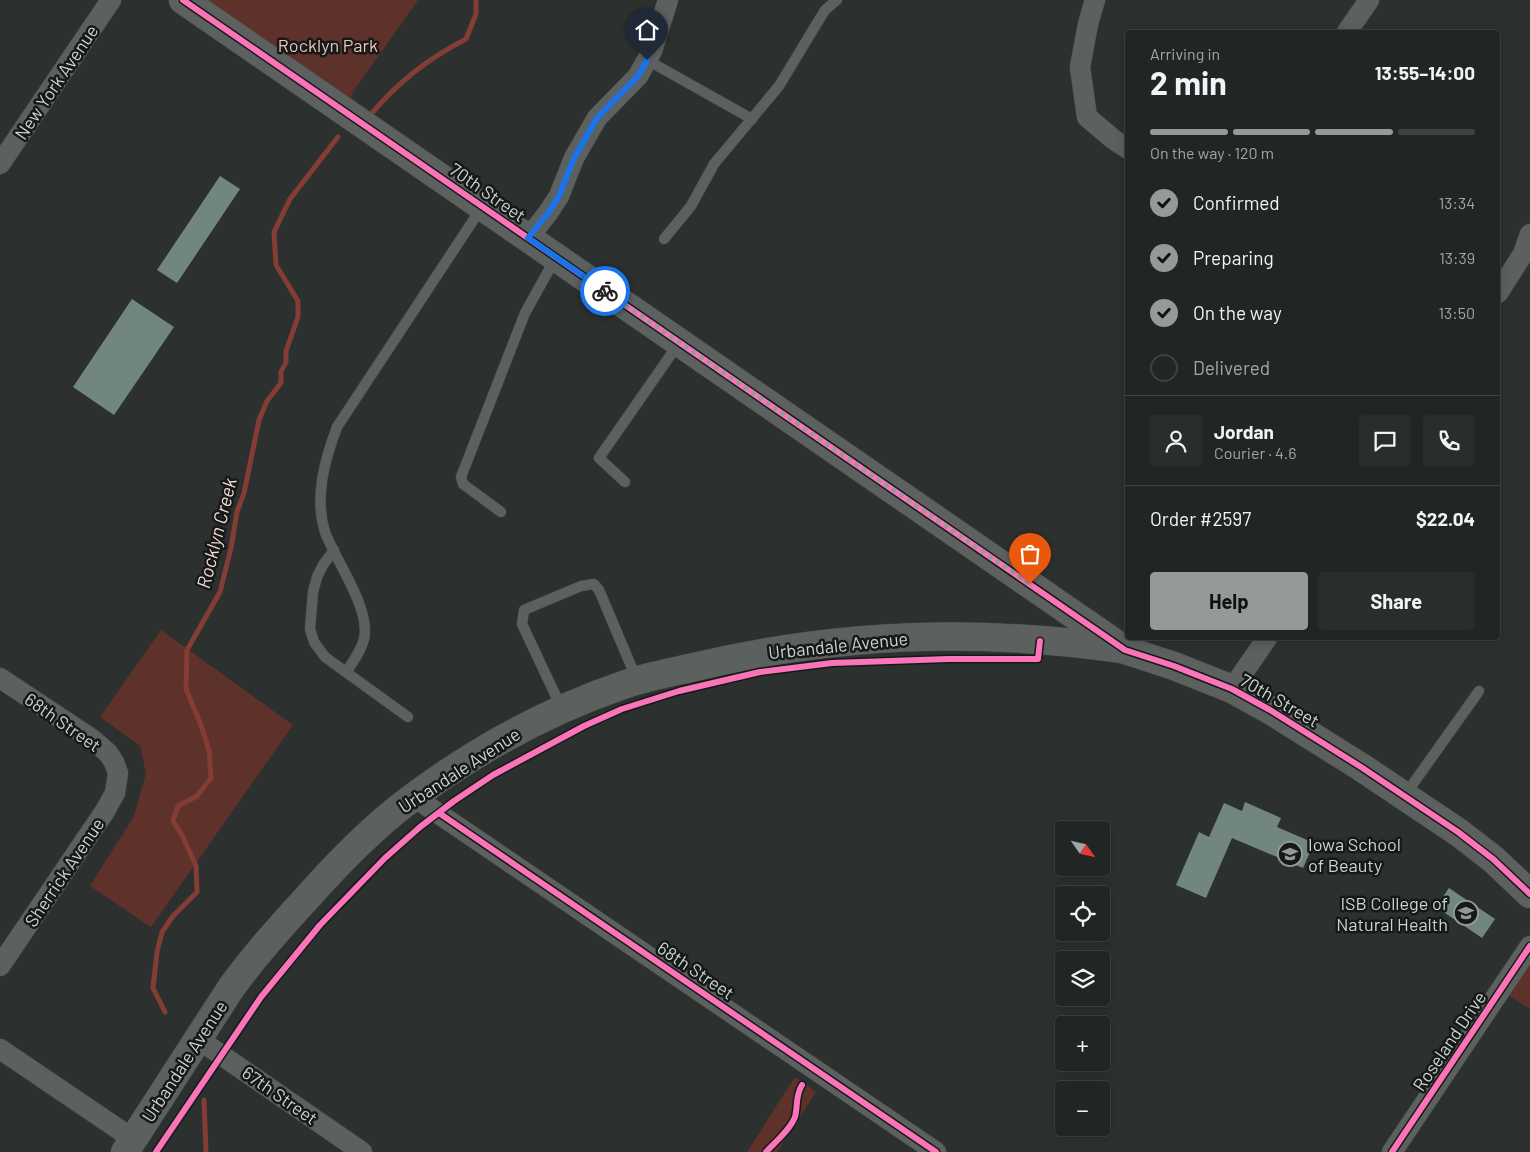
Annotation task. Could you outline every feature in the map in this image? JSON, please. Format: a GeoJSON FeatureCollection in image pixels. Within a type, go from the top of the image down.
{"type":"FeatureCollection","features":[{"type":"Feature","properties":{"kind":"street","name":"New York Avenue"},"geometry":{"type":"LineString","coordinates":[[0,164],[111,0]]}},
{"type":"Feature","properties":{"kind":"street","name":"70th Street"},"geometry":{"type":"LineString","coordinates":[[183,0],[1125,650],[1174,666],[1232,689],[1270,710],[1458,832],[1488,855],[1530,894]]}},
{"type":"Feature","properties":{"kind":"street"},"geometry":{"type":"LineString","coordinates":[[528,238],[559,196],[574,158],[597,118],[638,76],[652,51],[668,0]]}},
{"type":"Feature","properties":{"kind":"street"},"geometry":{"type":"LineString","coordinates":[[1095,0],[1088,24],[1080,67],[1086,117],[1120,144]]}},
{"type":"Feature","properties":{"kind":"street"},"geometry":{"type":"LineString","coordinates":[[1348,30],[1368,0]]}},
{"type":"Feature","properties":{"kind":"street"},"geometry":{"type":"LineString","coordinates":[[1500,290],[1522,254],[1530,234]]}},
{"type":"Feature","properties":{"kind":"street","name":"Urbandale Avenue"},"geometry":{"type":"LineString","coordinates":[[129,1146],[231,988],[277,930],[346,856],[374,829],[414,797],[496,742],[562,709],[637,681],[741,656],[857,640],[974,636],[1091,645],[1125,650]]}},
{"type":"Feature","properties":{"kind":"street"},"geometry":{"type":"LineString","coordinates":[[1232,689],[1266,640]]}},
{"type":"Feature","properties":{"kind":"street","name":"68th Street"},"geometry":{"type":"LineString","coordinates":[[0,678],[100,746],[108,753],[118,773]]}},
{"type":"Feature","properties":{"kind":"street","name":"Sherrick Avenue"},"geometry":{"type":"LineString","coordinates":[[0,966],[105,812],[115,793],[118,773]]}},
{"type":"Feature","properties":{"kind":"street","name":"68th Street"},"geometry":{"type":"LineString","coordinates":[[414,797],[936,1152]]}},
{"type":"Feature","properties":{"kind":"street","name":"Roseland Drive"},"geometry":{"type":"LineString","coordinates":[[1392,1152],[1530,946]]}},
{"type":"Feature","properties":{"kind":"street","name":"67th Street"},"geometry":{"type":"LineString","coordinates":[[198,1039],[350,1149]]}},
{"type":"Feature","properties":{"kind":"street"},"geometry":{"type":"LineString","coordinates":[[0,1049],[129,1146]]}},
{"type":"Feature","properties":{"kind":"lane"},"geometry":{"type":"LineString","coordinates":[[664,239],[691,206],[714,164],[779,86],[825,10],[837,0]]}},
{"type":"Feature","properties":{"kind":"lane"},"geometry":{"type":"LineString","coordinates":[[647,60],[752,119]]}},
{"type":"Feature","properties":{"kind":"lane"},"geometry":{"type":"LineString","coordinates":[[346,672],[361,649],[365,636],[363,616],[325,531],[322,506],[324,466],[337,427],[482,206]]}},
{"type":"Feature","properties":{"kind":"lane"},"geometry":{"type":"LineString","coordinates":[[501,512],[463,484],[461,477],[525,313],[556,258]]}},
{"type":"Feature","properties":{"kind":"lane"},"geometry":{"type":"LineString","coordinates":[[624,482],[599,458],[680,342]]}},
{"type":"Feature","properties":{"kind":"lane"},"geometry":{"type":"LineString","coordinates":[[334,550],[323,565],[313,592],[310,629],[314,642],[325,657],[408,717]]}},
{"type":"Feature","properties":{"kind":"lane"},"geometry":{"type":"LineString","coordinates":[[562,709],[522,624],[524,610],[582,586],[594,584],[599,590],[637,681]]}},
{"type":"Feature","properties":{"kind":"lane"},"geometry":{"type":"LineString","coordinates":[[1404,796],[1479,691]]}},
{"type":"Feature","properties":{"kind":"green space","name":"Rocklyn Park"},"geometry":{"type":"Polygon","coordinates":[[[183,0],[418,0],[353,92],[347,113],[183,0]]]}},
{"type":"Feature","properties":{"kind":"green space"},"geometry":{"type":"Polygon","coordinates":[[[161,630],[293,725],[151,927],[90,886],[134,816],[146,773],[140,746],[100,717],[161,630]]]}},
{"type":"Feature","properties":{"kind":"green space"},"geometry":{"type":"Polygon","coordinates":[[[1530,946],[1530,1009],[1501,990],[1530,946]]]}},
{"type":"Feature","properties":{"kind":"green space"},"geometry":{"type":"Polygon","coordinates":[[[795,1077],[816,1092],[777,1152],[747,1152],[795,1077]]]}},
{"type":"Feature","properties":{"kind":"building"},"geometry":{"type":"Polygon","coordinates":[[[220,176],[240,189],[177,283],[157,270],[220,176]]]}},
{"type":"Feature","properties":{"kind":"building"},"geometry":{"type":"Polygon","coordinates":[[[132,299],[174,327],[114,415],[73,387],[132,299]]]}},
{"type":"Feature","properties":{"kind":"building","name":"Iowa School of Beauty"},"geometry":{"type":"Polygon","coordinates":[[[1245,802],[1281,818],[1277,827],[1314,843],[1303,868],[1232,838],[1206,898],[1176,885],[1199,832],[1209,837],[1224,803],[1242,811],[1245,802]]]}},
{"type":"Feature","properties":{"kind":"building","name":"ISB College of Natural Health"},"geometry":{"type":"Polygon","coordinates":[[[1449,888],[1495,919],[1482,938],[1436,907],[1449,888]]]}},
{"type":"Feature","properties":{"kind":"waterway","name":"Rocklyn Creek"},"geometry":{"type":"LineString","coordinates":[[373,112],[404,80],[440,54],[466,39],[476,14],[476,0]]}},
{"type":"Feature","properties":{"kind":"waterway","name":"Rocklyn Creek"},"geometry":{"type":"LineString","coordinates":[[165,1012],[153,988],[157,952],[162,932],[173,916],[197,892],[196,866],[183,837],[173,821],[178,806],[197,796],[211,778],[209,750],[186,689],[187,650],[220,592],[231,548],[237,512],[244,493],[259,420],[267,401],[281,383],[281,372],[286,362],[286,351],[298,317],[298,301],[276,265],[274,232],[290,199],[338,137]]}},
{"type":"Feature","properties":{"kind":"waterway","name":"Rocklyn Creek"},"geometry":{"type":"LineString","coordinates":[[204,1100],[206,1152]]}},
{"type":"Feature","properties":{"kind":"cycle path"},"geometry":{"type":"LineString","coordinates":[[183,0],[1125,650],[1174,666],[1232,689],[1270,710],[1361,767],[1458,832],[1493,859],[1530,894]]}},
{"type":"Feature","properties":{"kind":"cycle path"},"geometry":{"type":"LineString","coordinates":[[156,1152],[261,997],[320,925],[385,858],[420,827],[493,775],[584,726],[622,709],[679,691],[760,672],[832,663],[948,659],[1038,659],[1040,641]]}},
{"type":"Feature","properties":{"kind":"cycle path"},"geometry":{"type":"LineString","coordinates":[[439,813],[936,1152]]}},
{"type":"Feature","properties":{"kind":"cycle path"},"geometry":{"type":"LineString","coordinates":[[1392,1152],[1530,946]]}},
{"type":"Feature","properties":{"kind":"cycle path"},"geometry":{"type":"LineString","coordinates":[[766,1152],[793,1122],[798,1093],[802,1085]]}},
{"type":"Feature","properties":{"kind":"way so far"},"geometry":{"type":"LineString","coordinates":[[605,291],[1030,584]]}},
{"type":"Feature","properties":{"kind":"place","name":"Iowa School of Beauty"},"geometry":{"type":"Point","coordinates":[1290,854]}},
{"type":"Feature","properties":{"kind":"place","name":"ISB College of Natural Health"},"geometry":{"type":"Point","coordinates":[1466,913]}},
{"type":"Feature","properties":{"kind":"route"},"geometry":{"type":"LineString","coordinates":[[605,291],[528,238],[559,196],[574,158],[597,118],[638,76],[647,60]]}}]}
